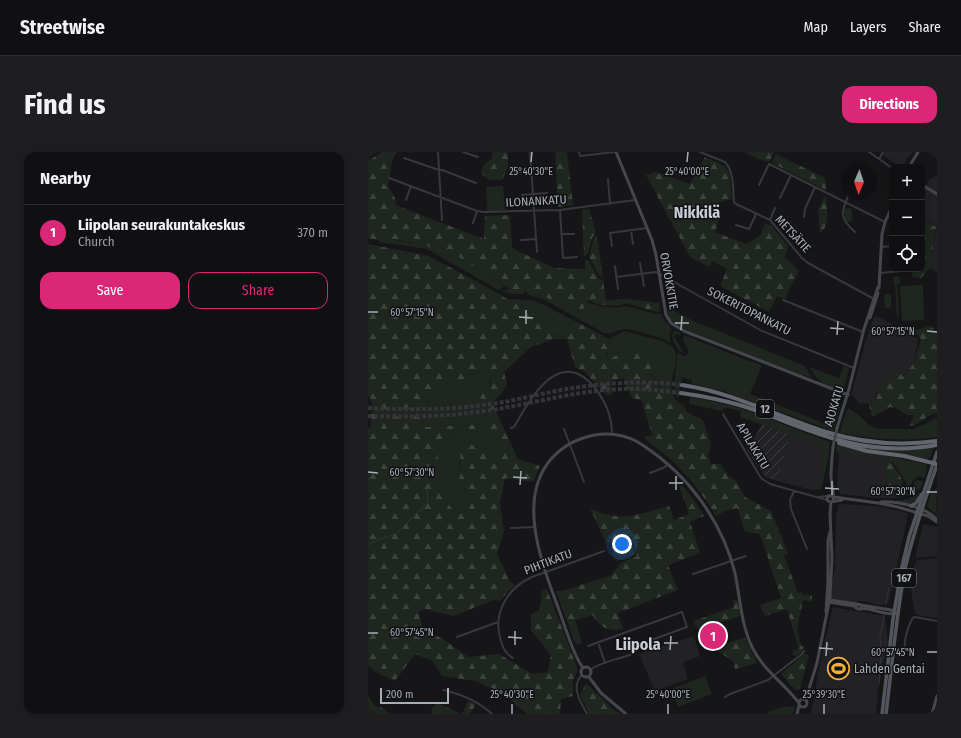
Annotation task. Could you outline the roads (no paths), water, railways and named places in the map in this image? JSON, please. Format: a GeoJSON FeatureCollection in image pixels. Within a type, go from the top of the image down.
{"type":"FeatureCollection","features":[{"type":"Feature","properties":{"kind":"highway","name":"12"},"geometry":{"type":"LineString","coordinates":[[682,385],[730,396],[815,428],[858,440],[885,443],[911,443],[937,440]]}},
{"type":"Feature","properties":{"kind":"highway","name":"12"},"geometry":{"type":"LineString","coordinates":[[681,393],[733,404],[829,437],[854,444],[898,448],[937,445]]}},
{"type":"Feature","properties":{"kind":"highway"},"geometry":{"type":"LineString","coordinates":[[781,420],[831,441],[875,452],[904,456],[936,464]]}},
{"type":"Feature","properties":{"kind":"main road"},"geometry":{"type":"LineString","coordinates":[[936,464],[937,452]]}},
{"type":"Feature","properties":{"kind":"main road","name":"167"},"geometry":{"type":"LineString","coordinates":[[920,512],[925,488],[936,464]]}},
{"type":"Feature","properties":{"kind":"main road","name":"167"},"geometry":{"type":"LineString","coordinates":[[882,714],[893,613],[905,550],[920,512],[936,464]]}},
{"type":"Feature","properties":{"kind":"main road"},"geometry":{"type":"LineString","coordinates":[[911,506],[916,503],[925,488]]}},
{"type":"Feature","properties":{"kind":"main road","name":"167"},"geometry":{"type":"LineString","coordinates":[[886,714],[893,613]]}},
{"type":"Feature","properties":{"kind":"street"},"geometry":{"type":"LineString","coordinates":[[438,152],[442,220]]}},
{"type":"Feature","properties":{"kind":"street"},"geometry":{"type":"LineString","coordinates":[[463,152],[478,157]]}},
{"type":"Feature","properties":{"kind":"street"},"geometry":{"type":"LineString","coordinates":[[530,152],[537,252]]}},
{"type":"Feature","properties":{"kind":"street"},"geometry":{"type":"LineString","coordinates":[[579,152],[580,156],[616,152]]}},
{"type":"Feature","properties":{"kind":"street","name":"ORVOKKITIE"},"geometry":{"type":"LineString","coordinates":[[616,152],[653,246],[659,274],[664,312],[667,319],[674,326],[848,395]]}},
{"type":"Feature","properties":{"kind":"street","name":"METSÄTIE"},"geometry":{"type":"LineString","coordinates":[[700,152],[725,162],[728,165],[731,173],[734,202],[736,204],[770,220],[808,263],[875,300]]}},
{"type":"Feature","properties":{"kind":"street"},"geometry":{"type":"LineString","coordinates":[[869,152],[889,166]]}},
{"type":"Feature","properties":{"kind":"street"},"geometry":{"type":"LineString","coordinates":[[879,159],[883,152]]}},
{"type":"Feature","properties":{"kind":"street"},"geometry":{"type":"LineString","coordinates":[[911,164],[918,152]]}},
{"type":"Feature","properties":{"kind":"street"},"geometry":{"type":"LineString","coordinates":[[404,158],[476,183]]}},
{"type":"Feature","properties":{"kind":"street"},"geometry":{"type":"LineString","coordinates":[[759,185],[769,164],[885,222]]}},
{"type":"Feature","properties":{"kind":"street"},"geometry":{"type":"LineString","coordinates":[[517,172],[546,171]]}},
{"type":"Feature","properties":{"kind":"street"},"geometry":{"type":"LineString","coordinates":[[780,198],[791,175]]}},
{"type":"Feature","properties":{"kind":"street","name":"ILONANKATU"},"geometry":{"type":"LineString","coordinates":[[389,178],[477,211],[492,213],[560,210],[635,200]]}},
{"type":"Feature","properties":{"kind":"street"},"geometry":{"type":"LineString","coordinates":[[608,180],[610,204]]}},
{"type":"Feature","properties":{"kind":"street"},"geometry":{"type":"LineString","coordinates":[[406,200],[412,186]]}},
{"type":"Feature","properties":{"kind":"street"},"geometry":{"type":"LineString","coordinates":[[804,217],[805,209],[815,187]]}},
{"type":"Feature","properties":{"kind":"street"},"geometry":{"type":"LineString","coordinates":[[925,187],[937,194]]}},
{"type":"Feature","properties":{"kind":"street"},"geometry":{"type":"LineString","coordinates":[[522,195],[547,193]]}},
{"type":"Feature","properties":{"kind":"street"},"geometry":{"type":"LineString","coordinates":[[846,202],[843,209],[844,218],[846,224],[855,232]]}},
{"type":"Feature","properties":{"kind":"street"},"geometry":{"type":"LineString","coordinates":[[770,220],[776,208]]}},
{"type":"Feature","properties":{"kind":"street"},"geometry":{"type":"LineString","coordinates":[[560,210],[563,258],[577,257]]}},
{"type":"Feature","properties":{"kind":"street"},"geometry":{"type":"LineString","coordinates":[[474,223],[477,211]]}},
{"type":"Feature","properties":{"kind":"street","name":"AJOKATU"},"geometry":{"type":"LineString","coordinates":[[798,714],[802,702],[808,692],[817,662],[828,601],[828,540],[831,528],[830,499],[832,486],[831,470],[833,447],[864,333],[875,300],[880,273],[882,234],[889,213]]}},
{"type":"Feature","properties":{"kind":"street"},"geometry":{"type":"LineString","coordinates":[[736,225],[749,229],[756,214]]}},
{"type":"Feature","properties":{"kind":"street"},"geometry":{"type":"LineString","coordinates":[[612,246],[610,233],[647,228]]}},
{"type":"Feature","properties":{"kind":"street"},"geometry":{"type":"LineString","coordinates":[[632,230],[634,244]]}},
{"type":"Feature","properties":{"kind":"street"},"geometry":{"type":"LineString","coordinates":[[562,234],[574,234]]}},
{"type":"Feature","properties":{"kind":"street"},"geometry":{"type":"LineString","coordinates":[[521,240],[536,239]]}},
{"type":"Feature","properties":{"kind":"street"},"geometry":{"type":"LineString","coordinates":[[882,247],[889,246]]}},
{"type":"Feature","properties":{"kind":"street"},"geometry":{"type":"LineString","coordinates":[[640,263],[644,286]]}},
{"type":"Feature","properties":{"kind":"street"},"geometry":{"type":"LineString","coordinates":[[615,266],[618,289]]}},
{"type":"Feature","properties":{"kind":"street"},"geometry":{"type":"LineString","coordinates":[[616,277],[656,272],[659,274]]}},
{"type":"Feature","properties":{"kind":"street"},"geometry":{"type":"LineString","coordinates":[[880,273],[890,272]]}},
{"type":"Feature","properties":{"kind":"street","name":"SOKERITOPANKATU"},"geometry":{"type":"LineString","coordinates":[[659,274],[762,331],[855,368]]}},
{"type":"Feature","properties":{"kind":"street"},"geometry":{"type":"LineString","coordinates":[[783,300],[864,333]]}},
{"type":"Feature","properties":{"kind":"street"},"geometry":{"type":"LineString","coordinates":[[511,428],[514,427],[539,388],[555,375],[562,372],[571,371],[583,376],[600,394],[610,416],[612,434]]}},
{"type":"Feature","properties":{"kind":"street","name":"APILAKATU"},"geometry":{"type":"LineString","coordinates":[[723,414],[761,478],[770,484],[816,497],[878,503],[897,503],[911,506],[920,512]]}},
{"type":"Feature","properties":{"kind":"street"},"geometry":{"type":"LineString","coordinates":[[564,429],[584,482]]}},
{"type":"Feature","properties":{"kind":"street"},"geometry":{"type":"LineString","coordinates":[[587,714],[577,694],[578,682],[582,675],[581,672],[583,668],[572,645],[538,549],[535,527],[535,500],[538,482],[543,470],[557,452],[570,444],[589,436],[612,434],[626,437],[643,445],[668,464],[690,486],[707,509],[724,542],[731,560],[750,641],[759,659],[793,696],[807,705],[804,707]]}},
{"type":"Feature","properties":{"kind":"street"},"geometry":{"type":"LineString","coordinates":[[650,473],[665,467],[668,464]]}},
{"type":"Feature","properties":{"kind":"street"},"geometry":{"type":"LineString","coordinates":[[794,491],[790,500],[791,509],[807,549]]}},
{"type":"Feature","properties":{"kind":"street","name":"APILAKATU"},"geometry":{"type":"LineString","coordinates":[[878,503],[920,512]]}},
{"type":"Feature","properties":{"kind":"street"},"geometry":{"type":"LineString","coordinates":[[920,512],[933,515],[937,521]]}},
{"type":"Feature","properties":{"kind":"street"},"geometry":{"type":"LineString","coordinates":[[511,528],[535,527]]}},
{"type":"Feature","properties":{"kind":"street","name":"PIHTIKATU"},"geometry":{"type":"LineString","coordinates":[[513,658],[505,652],[498,631],[498,622],[503,603],[512,590],[526,579],[604,552]]}},
{"type":"Feature","properties":{"kind":"street"},"geometry":{"type":"LineString","coordinates":[[693,574],[746,556]]}},
{"type":"Feature","properties":{"kind":"street"},"geometry":{"type":"LineString","coordinates":[[828,601],[893,613]]}},
{"type":"Feature","properties":{"kind":"street"},"geometry":{"type":"LineString","coordinates":[[583,668],[590,670],[633,653],[646,642],[687,627],[682,612],[588,646]]}},
{"type":"Feature","properties":{"kind":"street"},"geometry":{"type":"LineString","coordinates":[[905,647],[904,643],[910,623],[914,617],[937,621]]}},
{"type":"Feature","properties":{"kind":"street"},"geometry":{"type":"LineString","coordinates":[[456,637],[498,622]]}},
{"type":"Feature","properties":{"kind":"street"},"geometry":{"type":"LineString","coordinates":[[598,642],[605,663]]}},
{"type":"Feature","properties":{"kind":"street"},"geometry":{"type":"LineString","coordinates":[[725,697],[768,680],[804,651]]}},
{"type":"Feature","properties":{"kind":"street"},"geometry":{"type":"LineString","coordinates":[[589,677],[591,673],[590,670]]}},
{"type":"Feature","properties":{"kind":"street"},"geometry":{"type":"LineString","coordinates":[[582,675],[587,678],[589,677],[601,693],[626,714]]}},
{"type":"Feature","properties":{"kind":"street"},"geometry":{"type":"LineString","coordinates":[[443,690],[472,700],[486,708],[492,714]]}},
{"type":"Feature","properties":{"kind":"street"},"geometry":{"type":"LineString","coordinates":[[932,714],[937,696]]}},
{"type":"Feature","properties":{"kind":"street"},"geometry":{"type":"LineString","coordinates":[[802,702],[804,707]]}},
{"type":"Feature","properties":{"kind":"street","name":"AJOKATU"},"geometry":{"type":"LineString","coordinates":[[798,714],[804,707]]}},
{"type":"Feature","properties":{"kind":"street"},"geometry":{"type":"LineString","coordinates":[[933,709],[937,710]]}},
{"type":"Feature","properties":{"kind":"waterway"},"geometry":{"type":"LineString","coordinates":[[379,539],[396,534],[428,502],[427,491],[431,483]]}},
{"type":"Feature","properties":{"kind":"waterway"},"geometry":{"type":"LineString","coordinates":[[934,493],[937,488]]}},
{"type":"Feature","properties":{"kind":"waterway"},"geometry":{"type":"LineString","coordinates":[[368,545],[378,540]]}},
{"type":"Feature","properties":{"kind":"waterway"},"geometry":{"type":"LineString","coordinates":[[886,604],[889,587]]}},
{"type":"Feature","properties":{"kind":"waterway"},"geometry":{"type":"LineString","coordinates":[[879,684],[881,654],[880,636],[886,607]]}},
{"type":"Feature","properties":{"kind":"tunnel"},"geometry":{"type":"LineString","coordinates":[[368,408],[417,409],[466,407],[498,403],[577,387],[635,382],[682,385]]}},
{"type":"Feature","properties":{"kind":"tunnel"},"geometry":{"type":"LineString","coordinates":[[368,416],[463,414],[568,395],[605,390],[637,389],[681,393]]}},
{"type":"Feature","properties":{"kind":"place","name":"Liipolan seurakuntakeskus"},"geometry":{"type":"Point","coordinates":[713,636]}},
{"type":"Feature","properties":{"kind":"place","name":"Lahden Gentai"},"geometry":{"type":"Point","coordinates":[839,669]}},
{"type":"Feature","properties":{"kind":"district","name":"Nikkilä"},"geometry":{"type":"Point","coordinates":[697,212]}},
{"type":"Feature","properties":{"kind":"district","name":"Liipola"},"geometry":{"type":"Point","coordinates":[638,644]}}]}
